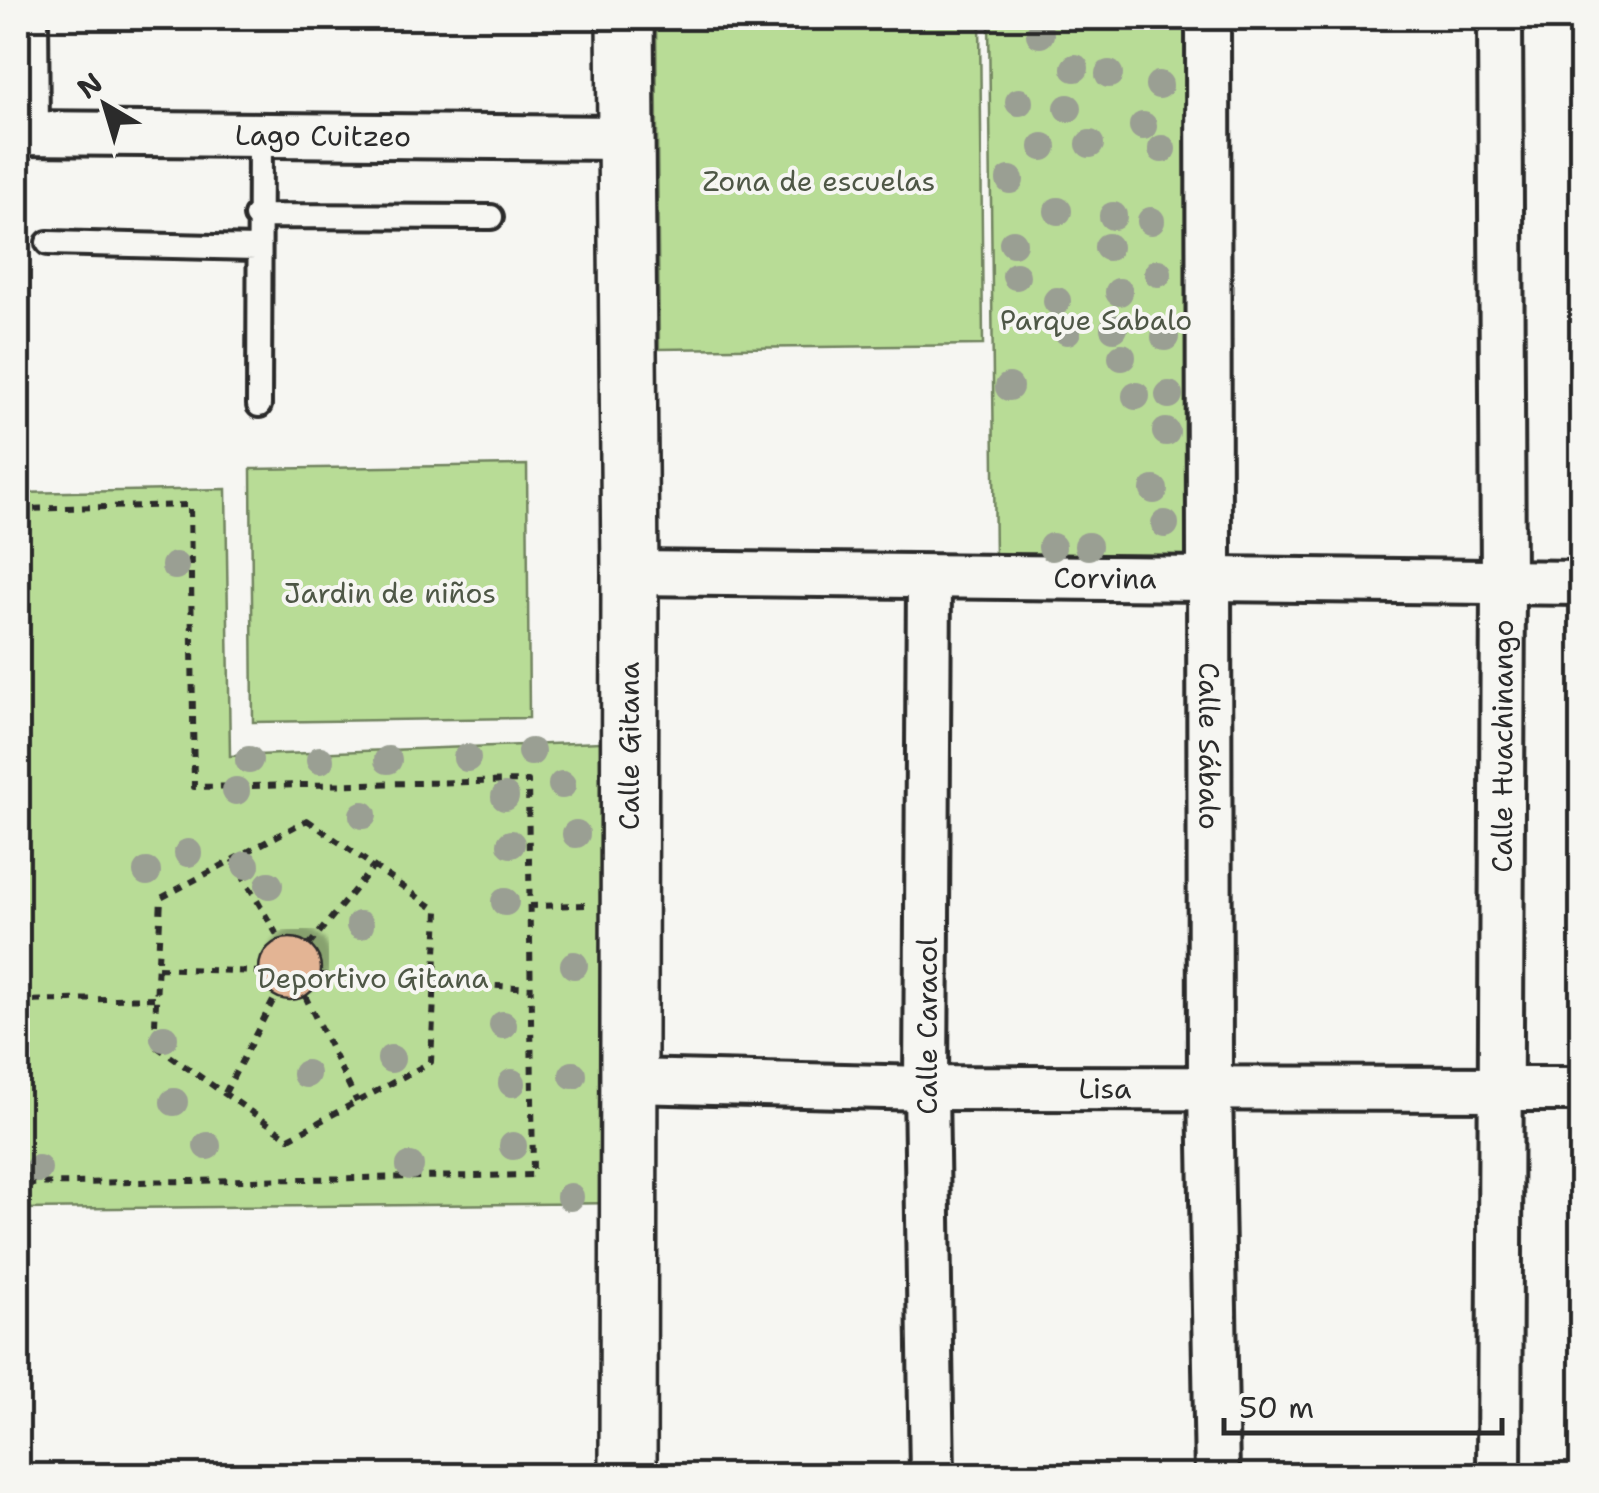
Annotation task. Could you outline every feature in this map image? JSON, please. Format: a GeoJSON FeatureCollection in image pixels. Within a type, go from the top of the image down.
{"type":"FeatureCollection","features":[{"type":"Feature","properties":{"kind":"street"},"geometry":{"type":"LineString","coordinates":[[22,133],[26,18]]}},
{"type":"Feature","properties":{"kind":"street","name":"Calle Gitana"},"geometry":{"type":"LineString","coordinates":[[625,18],[630,574],[628,1476]]}},
{"type":"Feature","properties":{"kind":"street","name":"Calle Sábalo"},"geometry":{"type":"LineString","coordinates":[[1208,18],[1210,1087],[1217,1476]]}},
{"type":"Feature","properties":{"kind":"street","name":"Calle Huachinango"},"geometry":{"type":"LineString","coordinates":[[1499,1476],[1503,581],[1500,18]]}},
{"type":"Feature","properties":{"kind":"street","name":"Lago Cuitzeo"},"geometry":{"type":"LineString","coordinates":[[22,133],[627,138]]}},
{"type":"Feature","properties":{"kind":"street","name":"Corvina"},"geometry":{"type":"LineString","coordinates":[[630,574],[1582,582]]}},
{"type":"Feature","properties":{"kind":"street","name":"Calle Caracol"},"geometry":{"type":"LineString","coordinates":[[928,576],[926,1088],[932,1476]]}},
{"type":"Feature","properties":{"kind":"street","name":"Lisa"},"geometry":{"type":"LineString","coordinates":[[630,1081],[926,1088],[1582,1089]]}},
{"type":"Feature","properties":{"kind":"lane"},"geometry":{"type":"LineString","coordinates":[[259,405],[256,216],[260,133]]}},
{"type":"Feature","properties":{"kind":"lane"},"geometry":{"type":"LineString","coordinates":[[256,216],[491,217]]}},
{"type":"Feature","properties":{"kind":"lane"},"geometry":{"type":"LineString","coordinates":[[48,243],[256,248]]}},
{"type":"Feature","properties":{"kind":"path"},"geometry":{"type":"LineString","coordinates":[[18,508],[190,505],[194,787],[528,780],[533,1174],[18,1184]]}},
{"type":"Feature","properties":{"kind":"path"},"geometry":{"type":"LineString","coordinates":[[306,820],[374,866],[438,910],[431,1062],[289,1138],[154,1045],[160,898],[306,820]]}},
{"type":"Feature","properties":{"kind":"path"},"geometry":{"type":"LineString","coordinates":[[233,860],[280,940]]}},
{"type":"Feature","properties":{"kind":"path"},"geometry":{"type":"LineString","coordinates":[[310,945],[374,866]]}},
{"type":"Feature","properties":{"kind":"path"},"geometry":{"type":"LineString","coordinates":[[529,906],[628,904]]}},
{"type":"Feature","properties":{"kind":"path"},"geometry":{"type":"LineString","coordinates":[[158,968],[259,972]]}},
{"type":"Feature","properties":{"kind":"path"},"geometry":{"type":"LineString","coordinates":[[320,976],[530,988]]}},
{"type":"Feature","properties":{"kind":"path"},"geometry":{"type":"LineString","coordinates":[[305,996],[357,1102]]}},
{"type":"Feature","properties":{"kind":"path"},"geometry":{"type":"LineString","coordinates":[[225,1094],[276,997]]}},
{"type":"Feature","properties":{"kind":"path"},"geometry":{"type":"LineString","coordinates":[[18,1001],[156,998]]}},
{"type":"Feature","properties":{"kind":"green space","name":"Zona de escuelas"},"geometry":{"type":"Polygon","coordinates":[[[656,18],[980,18],[983,345],[659,349],[656,18]]]}},
{"type":"Feature","properties":{"kind":"green space","name":"Parque Sabalo"},"geometry":{"type":"Polygon","coordinates":[[[989,18],[1197,18],[1202,557],[995,560],[989,18]]]}},
{"type":"Feature","properties":{"kind":"green space","name":"Jardin de niños"},"geometry":{"type":"Polygon","coordinates":[[[527,465],[529,718],[253,722],[251,469],[527,465]]]}},
{"type":"Feature","properties":{"kind":"green space","name":"Deportivo Gitana"},"geometry":{"type":"Polygon","coordinates":[[[226,489],[230,756],[627,741],[628,1203],[18,1209],[18,493],[226,489]]]}},
{"type":"Feature","properties":{"kind":"building"},"geometry":{"type":"Polygon","coordinates":[[[290,938],[312,947],[321,969],[312,991],[290,1000],[268,991],[259,969],[268,947],[290,938]]]}}]}
